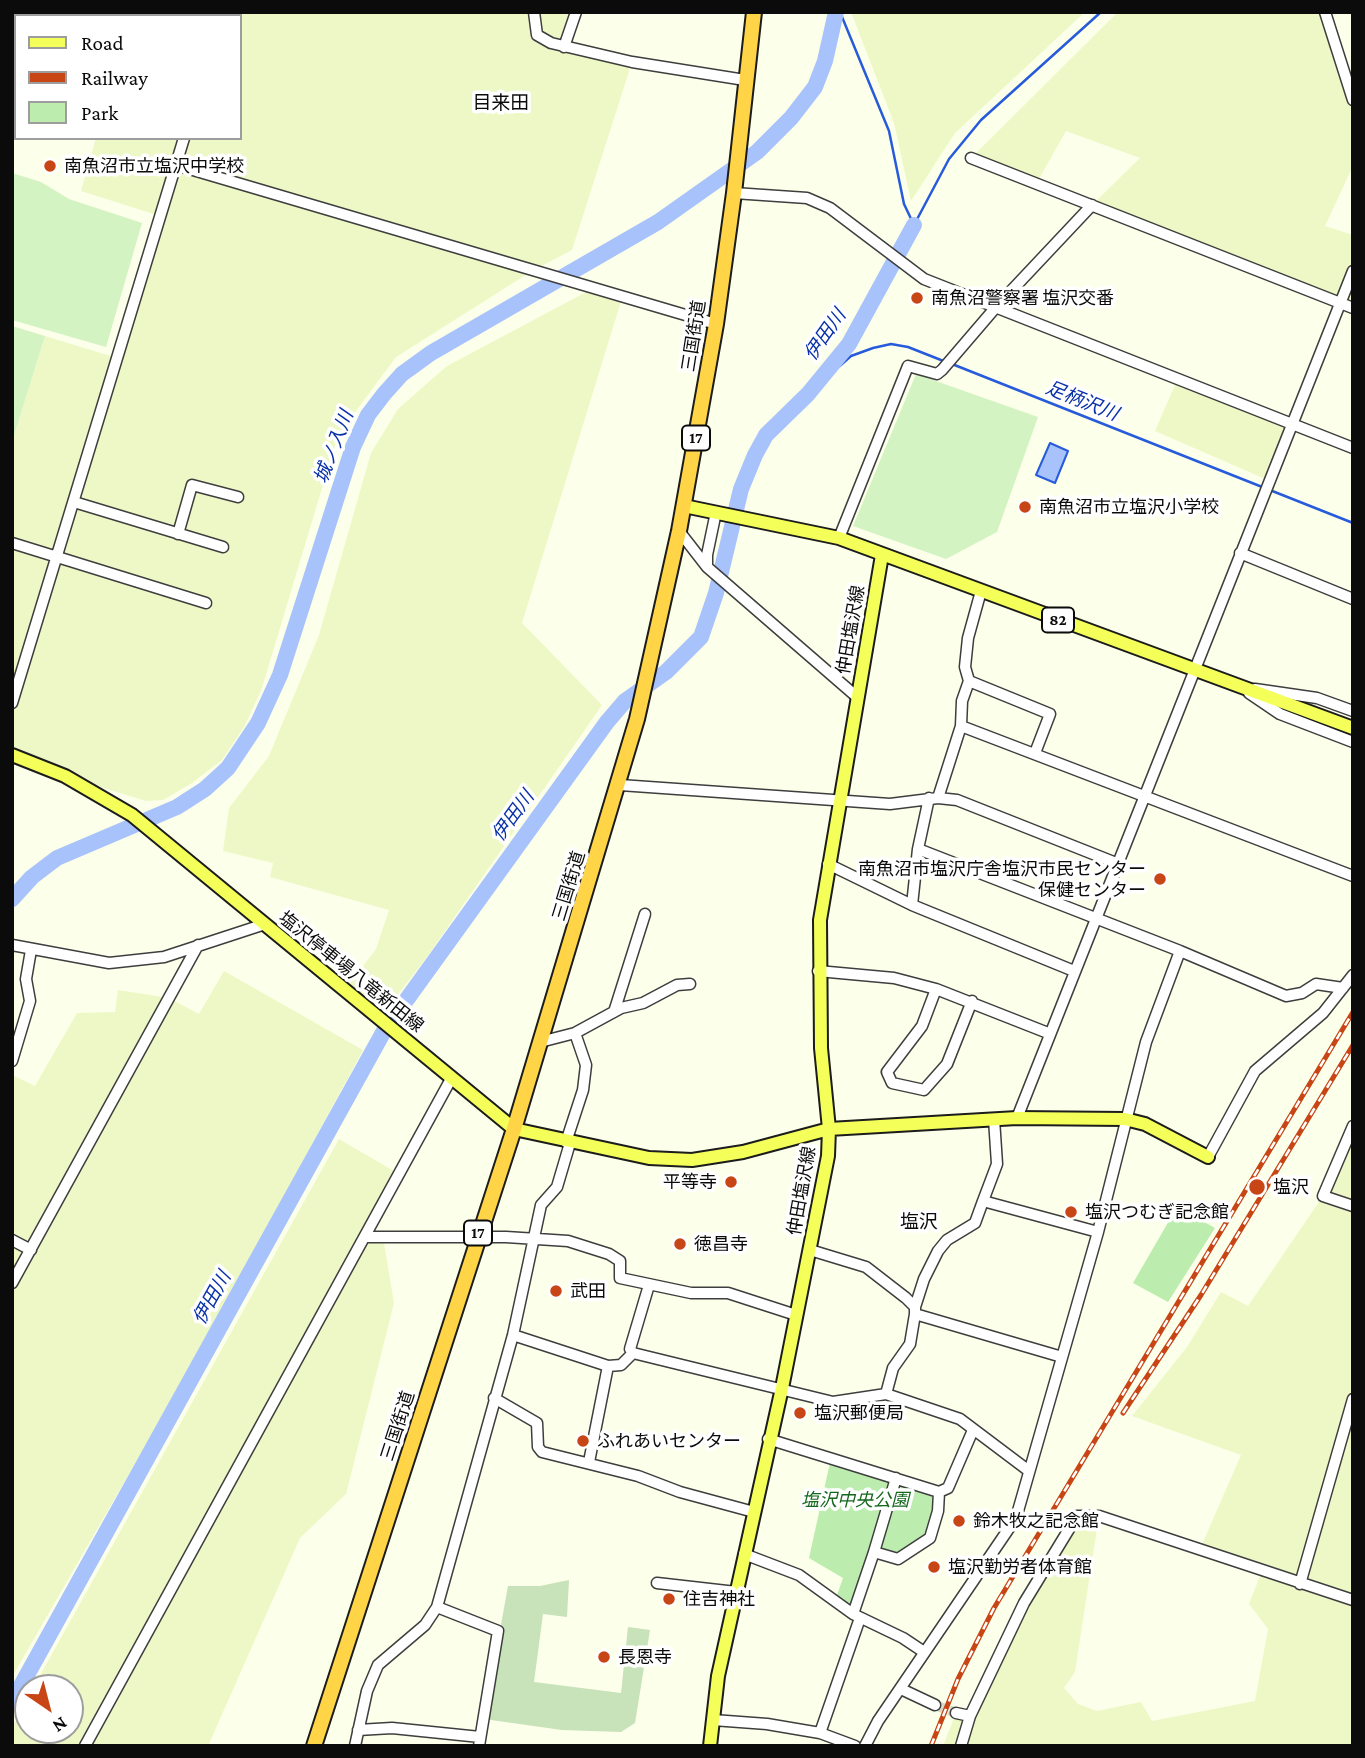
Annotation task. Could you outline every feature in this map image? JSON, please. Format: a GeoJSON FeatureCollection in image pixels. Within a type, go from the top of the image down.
{"type":"FeatureCollection","features":[{"type":"Feature","properties":{"kind":"highway","name":"三国街道"},"geometry":{"type":"LineString","coordinates":[[314,1746],[514,1129],[620,785],[647,682],[684,506],[716,324],[754,12]]}},
{"type":"Feature","properties":{"kind":"main road","name":"82"},"geometry":{"type":"LineString","coordinates":[[684,506],[839,538],[1353,728]]}},
{"type":"Feature","properties":{"kind":"main road","name":"仲田塩沢線"},"geometry":{"type":"LineString","coordinates":[[710,1746],[718,1676],[768,1439],[782,1388],[828,1156],[829,1129],[821,1048],[818,971],[828,864],[882,555]]}},
{"type":"Feature","properties":{"kind":"main road","name":"塩沢停車場八竜新田線"},"geometry":{"type":"LineString","coordinates":[[12,755],[65,776],[132,814],[514,1129]]}},
{"type":"Feature","properties":{"kind":"main road"},"geometry":{"type":"LineString","coordinates":[[514,1129],[568,1143],[649,1158],[692,1160],[743,1152],[829,1129],[1017,1118],[1125,1119],[1145,1124],[1208,1157]]}},
{"type":"Feature","properties":{"kind":"street"},"geometry":{"type":"LineString","coordinates":[[534,12],[537,35],[564,47],[632,62],[745,80]]}},
{"type":"Feature","properties":{"kind":"street"},"geometry":{"type":"LineString","coordinates":[[564,47],[576,12]]}},
{"type":"Feature","properties":{"kind":"street"},"geometry":{"type":"LineString","coordinates":[[1325,12],[1353,100]]}},
{"type":"Feature","properties":{"kind":"street"},"geometry":{"type":"LineString","coordinates":[[12,703],[183,140]]}},
{"type":"Feature","properties":{"kind":"street"},"geometry":{"type":"LineString","coordinates":[[971,158],[1353,308]]}},
{"type":"Feature","properties":{"kind":"street"},"geometry":{"type":"LineString","coordinates":[[176,165],[716,324]]}},
{"type":"Feature","properties":{"kind":"street"},"geometry":{"type":"LineString","coordinates":[[734,193],[807,198],[830,208],[924,279],[1353,448]]}},
{"type":"Feature","properties":{"kind":"street"},"geometry":{"type":"LineString","coordinates":[[839,538],[908,366],[937,374],[942,370],[996,307],[1092,205]]}},
{"type":"Feature","properties":{"kind":"street"},"geometry":{"type":"LineString","coordinates":[[1017,1118],[1048,1033],[1353,271]]}},
{"type":"Feature","properties":{"kind":"street"},"geometry":{"type":"LineString","coordinates":[[178,534],[192,485],[238,497]]}},
{"type":"Feature","properties":{"kind":"street"},"geometry":{"type":"LineString","coordinates":[[74,502],[223,547]]}},
{"type":"Feature","properties":{"kind":"street"},"geometry":{"type":"LineString","coordinates":[[707,567],[716,512]]}},
{"type":"Feature","properties":{"kind":"street"},"geometry":{"type":"LineString","coordinates":[[679,531],[707,567],[857,698]]}},
{"type":"Feature","properties":{"kind":"street"},"geometry":{"type":"LineString","coordinates":[[12,543],[206,603]]}},
{"type":"Feature","properties":{"kind":"street"},"geometry":{"type":"LineString","coordinates":[[1240,553],[1353,599]]}},
{"type":"Feature","properties":{"kind":"street"},"geometry":{"type":"LineString","coordinates":[[912,905],[918,849],[961,726],[962,701],[969,681],[965,667],[968,638],[981,592]]}},
{"type":"Feature","properties":{"kind":"street"},"geometry":{"type":"LineString","coordinates":[[969,681],[1050,714],[1035,753]]}},
{"type":"Feature","properties":{"kind":"street"},"geometry":{"type":"LineString","coordinates":[[1240,687],[1317,698],[1353,711]]}},
{"type":"Feature","properties":{"kind":"street"},"geometry":{"type":"LineString","coordinates":[[1240,687],[1280,714],[1353,742]]}},
{"type":"Feature","properties":{"kind":"street"},"geometry":{"type":"LineString","coordinates":[[961,726],[1145,794],[1353,876]]}},
{"type":"Feature","properties":{"kind":"street"},"geometry":{"type":"LineString","coordinates":[[620,785],[890,804],[934,798],[957,800],[1116,863]]}},
{"type":"Feature","properties":{"kind":"street"},"geometry":{"type":"LineString","coordinates":[[918,849],[1096,917],[1286,996],[1302,993],[1316,984],[1343,988]]}},
{"type":"Feature","properties":{"kind":"street"},"geometry":{"type":"LineString","coordinates":[[828,864],[912,905],[1074,971]]}},
{"type":"Feature","properties":{"kind":"street"},"geometry":{"type":"LineString","coordinates":[[614,1012],[645,914]]}},
{"type":"Feature","properties":{"kind":"street"},"geometry":{"type":"LineString","coordinates":[[12,945],[109,963],[164,957],[265,924]]}},
{"type":"Feature","properties":{"kind":"street"},"geometry":{"type":"LineString","coordinates":[[12,1283],[198,945]]}},
{"type":"Feature","properties":{"kind":"street"},"geometry":{"type":"LineString","coordinates":[[12,1061],[30,1001],[26,979],[31,950]]}},
{"type":"Feature","properties":{"kind":"street"},"geometry":{"type":"LineString","coordinates":[[865,1746],[924,1652],[1016,1518],[1098,1232],[1125,1119],[1156,1011],[1180,951]]}},
{"type":"Feature","properties":{"kind":"street"},"geometry":{"type":"LineString","coordinates":[[818,971],[894,978],[936,989],[1048,1033]]}},
{"type":"Feature","properties":{"kind":"street"},"geometry":{"type":"LineString","coordinates":[[1208,1157],[1255,1071],[1310,1026],[1353,975]]}},
{"type":"Feature","properties":{"kind":"street"},"geometry":{"type":"LineString","coordinates":[[540,1042],[575,1032],[614,1012],[643,1003],[677,985],[690,984]]}},
{"type":"Feature","properties":{"kind":"street"},"geometry":{"type":"LineString","coordinates":[[936,989],[922,1026],[887,1072],[892,1083],[923,1090],[947,1063],[972,1001]]}},
{"type":"Feature","properties":{"kind":"street"},"geometry":{"type":"LineString","coordinates":[[355,1746],[367,1691],[378,1665],[425,1625],[437,1607],[513,1335],[541,1205],[557,1187],[583,1090],[586,1065],[575,1032]]}},
{"type":"Feature","properties":{"kind":"street"},"geometry":{"type":"LineString","coordinates":[[86,1745],[451,1079]]}},
{"type":"Feature","properties":{"kind":"street"},"geometry":{"type":"LineString","coordinates":[[886,1394],[892,1368],[910,1344],[923,1279],[947,1240],[975,1223],[997,1164],[994,1119]]}},
{"type":"Feature","properties":{"kind":"street"},"geometry":{"type":"LineString","coordinates":[[1353,1126],[1323,1196],[1353,1206]]}},
{"type":"Feature","properties":{"kind":"street"},"geometry":{"type":"LineString","coordinates":[[983,1201],[1098,1232]]}},
{"type":"Feature","properties":{"kind":"street"},"geometry":{"type":"LineString","coordinates":[[365,1237],[535,1238],[568,1241],[609,1254],[620,1261],[620,1278],[691,1293],[728,1293],[796,1315]]}},
{"type":"Feature","properties":{"kind":"street"},"geometry":{"type":"LineString","coordinates":[[12,1240],[31,1250]]}},
{"type":"Feature","properties":{"kind":"street"},"geometry":{"type":"LineString","coordinates":[[810,1250],[866,1267],[915,1311],[1062,1357]]}},
{"type":"Feature","properties":{"kind":"street"},"geometry":{"type":"LineString","coordinates":[[649,1285],[630,1349],[633,1353],[833,1402],[886,1394],[960,1419],[1029,1471]]}},
{"type":"Feature","properties":{"kind":"street"},"geometry":{"type":"LineString","coordinates":[[513,1335],[608,1366],[621,1365],[633,1353]]}},
{"type":"Feature","properties":{"kind":"street"},"geometry":{"type":"LineString","coordinates":[[589,1462],[608,1366]]}},
{"type":"Feature","properties":{"kind":"street"},"geometry":{"type":"LineString","coordinates":[[494,1398],[537,1423],[538,1447],[542,1452],[589,1462],[680,1492],[754,1512]]}},
{"type":"Feature","properties":{"kind":"street"},"geometry":{"type":"LineString","coordinates":[[1300,1584],[1353,1399]]}},
{"type":"Feature","properties":{"kind":"street"},"geometry":{"type":"LineString","coordinates":[[768,1439],[939,1492],[948,1488],[973,1430]]}},
{"type":"Feature","properties":{"kind":"street"},"geometry":{"type":"LineString","coordinates":[[820,1733],[896,1479]]}},
{"type":"Feature","properties":{"kind":"street"},"geometry":{"type":"LineString","coordinates":[[873,1552],[898,1559],[930,1538],[938,1511],[939,1492]]}},
{"type":"Feature","properties":{"kind":"street"},"geometry":{"type":"LineString","coordinates":[[961,1746],[970,1716],[1024,1603],[1077,1516],[1098,1516],[1353,1600]]}},
{"type":"Feature","properties":{"kind":"street"},"geometry":{"type":"LineString","coordinates":[[744,1554],[799,1575],[856,1616],[903,1638],[924,1652]]}},
{"type":"Feature","properties":{"kind":"street"},"geometry":{"type":"LineString","coordinates":[[657,1583],[736,1592]]}},
{"type":"Feature","properties":{"kind":"street"},"geometry":{"type":"LineString","coordinates":[[358,1730],[392,1728],[480,1741],[498,1631],[437,1607]]}},
{"type":"Feature","properties":{"kind":"street"},"geometry":{"type":"LineString","coordinates":[[901,1689],[934,1705]]}},
{"type":"Feature","properties":{"kind":"street"},"geometry":{"type":"LineString","coordinates":[[956,1713],[970,1716]]}},
{"type":"Feature","properties":{"kind":"street"},"geometry":{"type":"LineString","coordinates":[[713,1720],[768,1724],[820,1733],[855,1746]]}},
{"type":"Feature","properties":{"kind":"green space"},"geometry":{"type":"Polygon","coordinates":[[[576,12],[564,47],[632,62],[572,250],[532,271],[396,357],[338,435],[261,691],[244,727],[222,760],[192,783],[163,800],[146,801],[65,776],[12,755],[12,442],[45,336],[117,358],[160,216],[81,191],[95,140],[242,140],[242,14],[132,14],[576,12]]]}},
{"type":"Feature","properties":{"kind":"green space"},"geometry":{"type":"Polygon","coordinates":[[[851,12],[1085,12],[955,133],[911,201],[894,123],[851,12]]]}},
{"type":"Feature","properties":{"kind":"green space"},"geometry":{"type":"Polygon","coordinates":[[[1118,12],[1325,12],[1353,100],[1353,166],[1325,226],[1353,235],[1353,308],[1092,205],[1140,158],[1066,131],[1036,184],[971,158],[1118,12]]]}},
{"type":"Feature","properties":{"kind":"green space","name":"南魚沼市立塩沢中学校"},"geometry":{"type":"Polygon","coordinates":[[[12,173],[41,182],[69,199],[142,223],[106,347],[12,320],[12,173]]]}},
{"type":"Feature","properties":{"kind":"green space"},"geometry":{"type":"Polygon","coordinates":[[[592,289],[622,298],[522,623],[602,705],[429,954],[381,1017],[346,989],[376,949],[389,910],[270,877],[273,863],[223,851],[229,808],[269,756],[319,635],[371,453],[398,409],[447,366],[592,289]]]}},
{"type":"Feature","properties":{"kind":"green space"},"geometry":{"type":"Polygon","coordinates":[[[12,326],[45,336],[12,442],[12,326]]]}},
{"type":"Feature","properties":{"kind":"green space"},"geometry":{"type":"Polygon","coordinates":[[[916,374],[1038,417],[997,532],[946,559],[853,526],[916,374]]]}},
{"type":"Feature","properties":{"kind":"green space"},"geometry":{"type":"Polygon","coordinates":[[[1178,378],[1294,424],[1270,481],[1155,431],[1178,378]]]}},
{"type":"Feature","properties":{"kind":"green space"},"geometry":{"type":"Polygon","coordinates":[[[224,971],[363,1050],[203,1345],[12,1677],[12,1075],[35,1086],[77,1013],[115,1012],[118,990],[169,998],[199,1014],[224,971]]]}},
{"type":"Feature","properties":{"kind":"green space"},"geometry":{"type":"Polygon","coordinates":[[[1353,1126],[1353,1746],[943,1746],[956,1713],[970,1716],[1024,1603],[1077,1516],[1099,1516],[1075,1672],[1064,1688],[1078,1704],[1097,1711],[1141,1702],[1152,1721],[1255,1701],[1268,1629],[1249,1604],[1262,1571],[1200,1549],[1241,1455],[1132,1416],[1187,1347],[1221,1292],[1248,1306],[1323,1196],[1353,1126]]]}},
{"type":"Feature","properties":{"kind":"green space"},"geometry":{"type":"Polygon","coordinates":[[[339,1139],[399,1174],[366,1236],[383,1237],[394,1303],[346,1494],[300,1538],[208,1746],[12,1746],[14,1723],[14,1744],[84,1744],[84,1674],[41,1674],[339,1139]]]}},
{"type":"Feature","properties":{"kind":"green space"},"geometry":{"type":"Polygon","coordinates":[[[1177,1207],[1215,1228],[1168,1302],[1133,1283],[1177,1207]]]}},
{"type":"Feature","properties":{"kind":"green space","name":"塩沢中央公園"},"geometry":{"type":"Polygon","coordinates":[[[831,1458],[939,1492],[930,1538],[898,1559],[873,1551],[853,1614],[835,1601],[843,1578],[809,1558],[831,1458]]]}},
{"type":"Feature","properties":{"kind":"green space"},"geometry":{"type":"Polygon","coordinates":[[[569,1580],[567,1617],[543,1614],[534,1682],[621,1693],[628,1627],[650,1630],[635,1723],[621,1732],[562,1730],[484,1719],[508,1586],[540,1586],[569,1580]]]}},
{"type":"Feature","properties":{"kind":"water"},"geometry":{"type":"Polygon","coordinates":[[[1050,443],[1068,451],[1055,483],[1036,475],[1050,443]]]}},
{"type":"Feature","properties":{"kind":"waterway","name":"城ノ入川"},"geometry":{"type":"LineString","coordinates":[[12,899],[32,877],[57,858],[177,807],[205,789],[228,768],[258,723],[280,675],[353,447],[368,415],[402,374],[431,353],[658,222],[757,152],[791,118],[815,87],[825,61],[836,12]]}},
{"type":"Feature","properties":{"kind":"waterway"},"geometry":{"type":"LineString","coordinates":[[840,12],[889,131],[904,204],[914,225]]}},
{"type":"Feature","properties":{"kind":"waterway","name":"伊田川"},"geometry":{"type":"LineString","coordinates":[[914,225],[949,159],[981,120],[1101,12]]}},
{"type":"Feature","properties":{"kind":"waterway","name":"伊田川"},"geometry":{"type":"LineString","coordinates":[[12,1702],[384,1031],[607,722],[625,701],[666,672],[701,637],[716,593],[741,489],[755,455],[766,435],[808,394],[849,344],[914,225]]}},
{"type":"Feature","properties":{"kind":"waterway","name":"足柄沢川"},"geometry":{"type":"LineString","coordinates":[[808,394],[851,356],[873,348],[891,344],[908,347],[946,362]]}},
{"type":"Feature","properties":{"kind":"waterway","name":"足柄沢川"},"geometry":{"type":"LineString","coordinates":[[952,364],[1353,523]]}},
{"type":"Feature","properties":{"kind":"tunnel"},"geometry":{"type":"LineString","coordinates":[[935,1705],[956,1713]]}},
{"type":"Feature","properties":{"kind":"railway"},"geometry":{"type":"LineString","coordinates":[[931,1746],[958,1679],[994,1608],[1353,1012]]}},
{"type":"Feature","properties":{"kind":"railway"},"geometry":{"type":"LineString","coordinates":[[1123,1413],[1201,1295],[1353,1045]]}},
{"type":"Feature","properties":{"kind":"place","name":"南魚沼市立塩沢中学校"},"geometry":{"type":"Point","coordinates":[50,166]}},
{"type":"Feature","properties":{"kind":"place","name":"南魚沼警察署 塩沢交番"},"geometry":{"type":"Point","coordinates":[917,298]}},
{"type":"Feature","properties":{"kind":"place","name":"南魚沼市立塩沢小学校"},"geometry":{"type":"Point","coordinates":[1025,507]}},
{"type":"Feature","properties":{"kind":"place","name":"南魚沼市塩沢庁舎塩沢市民センター 保健センター"},"geometry":{"type":"Point","coordinates":[1160,879]}},
{"type":"Feature","properties":{"kind":"place","name":"平等寺"},"geometry":{"type":"Point","coordinates":[731,1182]}},
{"type":"Feature","properties":{"kind":"place","name":"塩沢"},"geometry":{"type":"Point","coordinates":[1257,1187]}},
{"type":"Feature","properties":{"kind":"place","name":"塩沢つむぎ記念館"},"geometry":{"type":"Point","coordinates":[1071,1212]}},
{"type":"Feature","properties":{"kind":"place","name":"徳昌寺"},"geometry":{"type":"Point","coordinates":[680,1244]}},
{"type":"Feature","properties":{"kind":"place","name":"武田"},"geometry":{"type":"Point","coordinates":[556,1291]}},
{"type":"Feature","properties":{"kind":"place","name":"塩沢郵便局"},"geometry":{"type":"Point","coordinates":[800,1413]}},
{"type":"Feature","properties":{"kind":"place","name":"ふれあいセンター"},"geometry":{"type":"Point","coordinates":[583,1441]}},
{"type":"Feature","properties":{"kind":"place","name":"鈴木牧之記念館"},"geometry":{"type":"Point","coordinates":[959,1521]}},
{"type":"Feature","properties":{"kind":"place","name":"塩沢勤労者体育館"},"geometry":{"type":"Point","coordinates":[934,1567]}},
{"type":"Feature","properties":{"kind":"place","name":"住吉神社"},"geometry":{"type":"Point","coordinates":[669,1599]}},
{"type":"Feature","properties":{"kind":"place","name":"長恩寺"},"geometry":{"type":"Point","coordinates":[604,1657]}},
{"type":"Feature","properties":{"kind":"district","name":"目来田"},"geometry":{"type":"Point","coordinates":[501,103]}},
{"type":"Feature","properties":{"kind":"district","name":"塩沢"},"geometry":{"type":"Point","coordinates":[919,1222]}}]}
